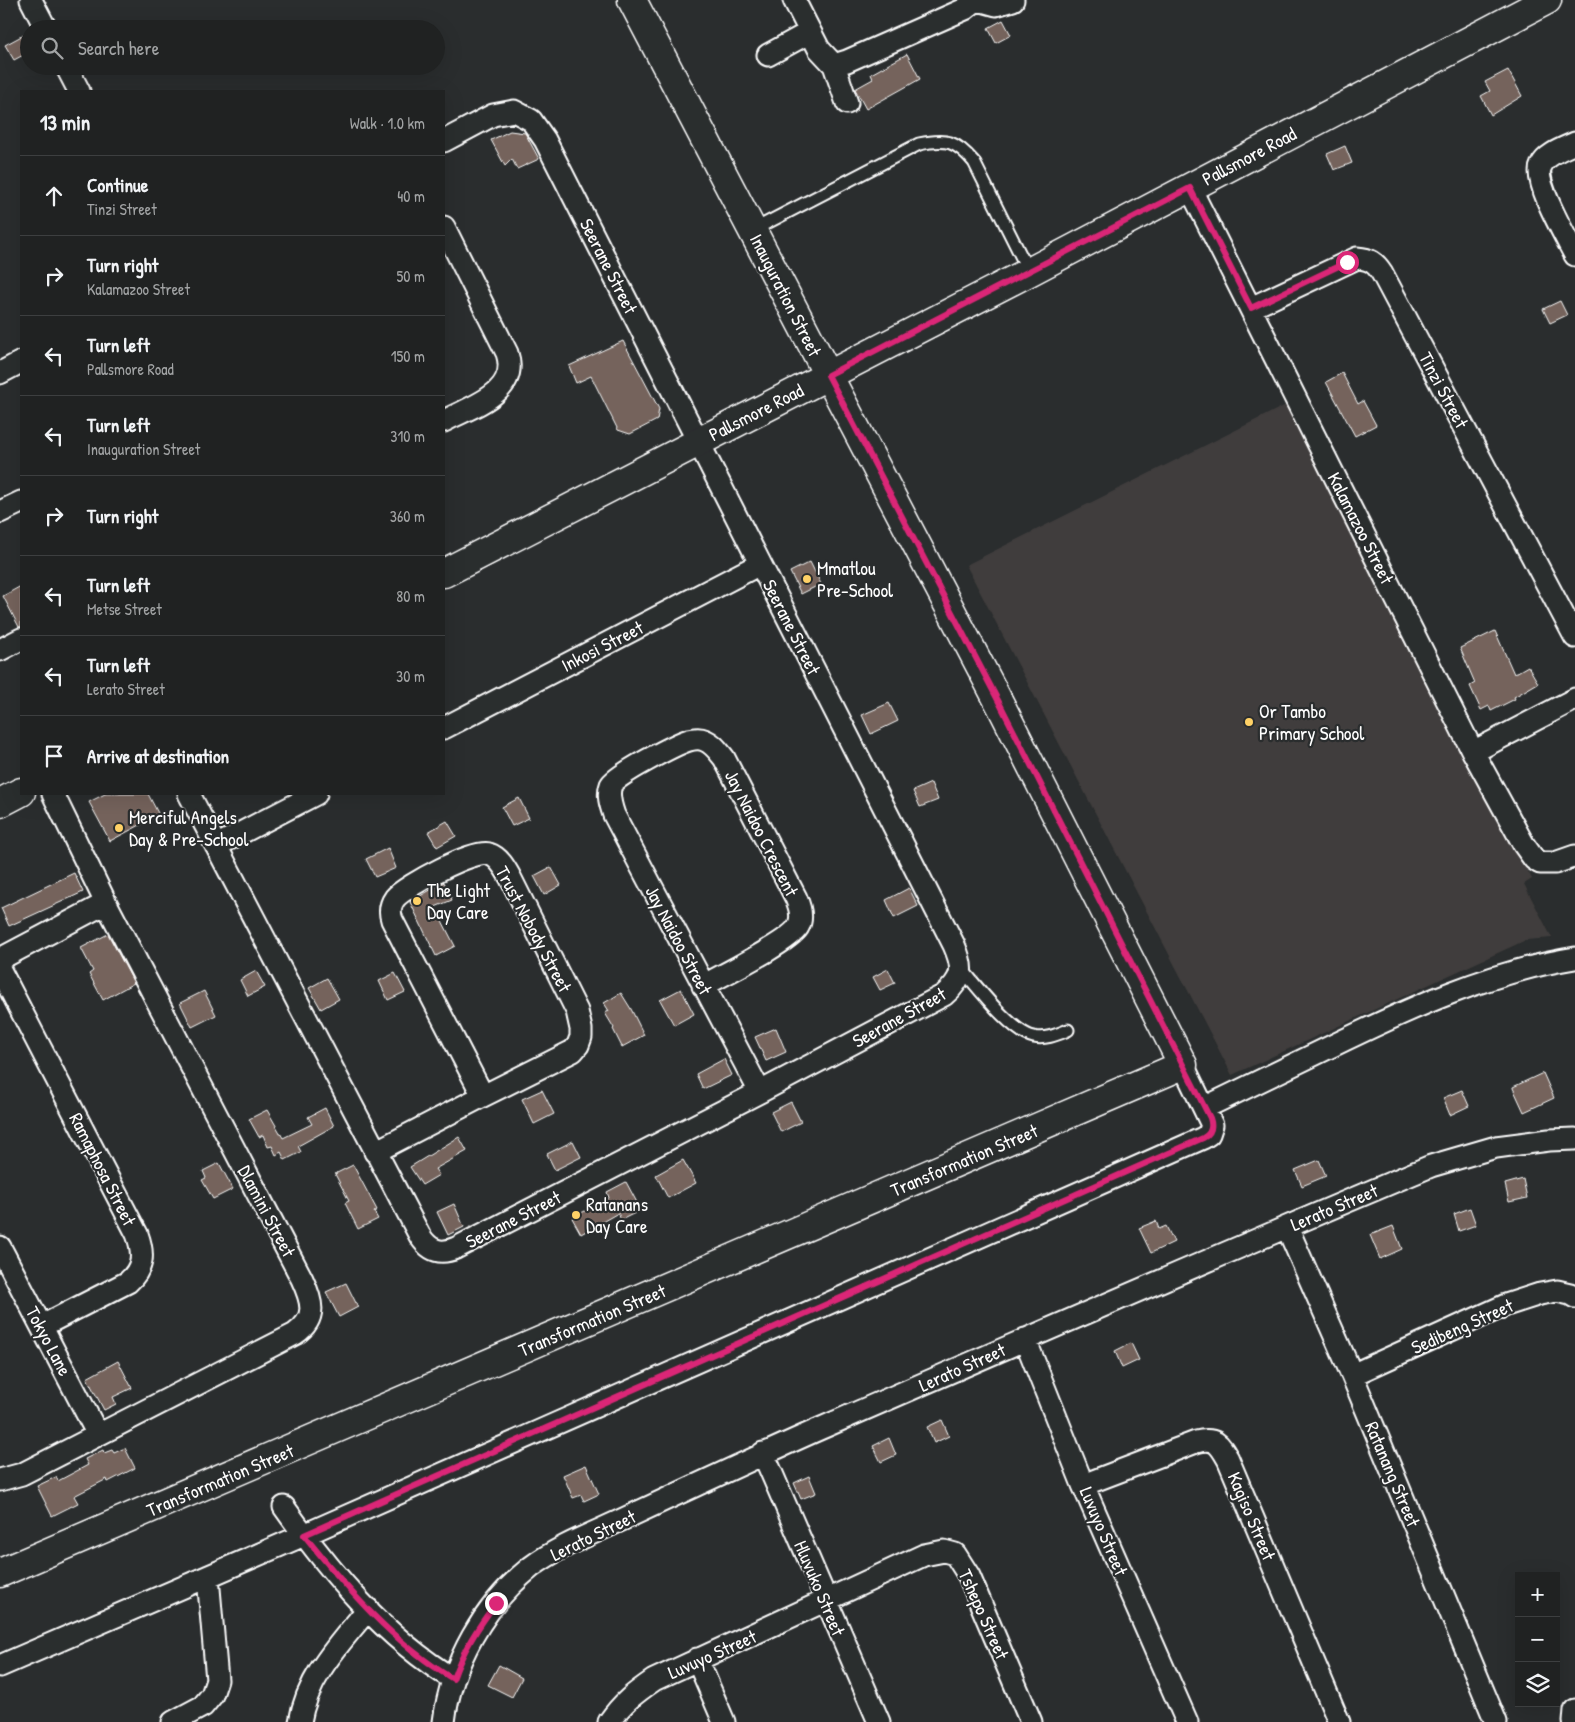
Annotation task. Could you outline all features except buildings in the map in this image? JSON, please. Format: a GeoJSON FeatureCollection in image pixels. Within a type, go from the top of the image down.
{"type":"FeatureCollection","features":[{"type":"Feature","properties":{"kind":"street"},"geometry":{"type":"LineString","coordinates":[[31,0],[41,20]]}},
{"type":"Feature","properties":{"kind":"street","name":"Inauguration Street"},"geometry":{"type":"LineString","coordinates":[[632,0],[1005,715],[1208,1116]]}},
{"type":"Feature","properties":{"kind":"street"},"geometry":{"type":"LineString","coordinates":[[794,0],[819,49],[834,65],[846,103]]}},
{"type":"Feature","properties":{"kind":"street"},"geometry":{"type":"LineString","coordinates":[[834,65],[965,9],[977,0],[996,5],[1013,0]]}},
{"type":"Feature","properties":{"kind":"street","name":"Pallsmore Road"},"geometry":{"type":"LineString","coordinates":[[445,572],[1029,272],[1547,0]]}},
{"type":"Feature","properties":{"kind":"street"},"geometry":{"type":"LineString","coordinates":[[768,55],[810,32]]}},
{"type":"Feature","properties":{"kind":"street"},"geometry":{"type":"LineString","coordinates":[[71,75],[78,90]]}},
{"type":"Feature","properties":{"kind":"street","name":"Seerane Street"},"geometry":{"type":"LineString","coordinates":[[190,795],[375,1152],[424,1242],[432,1249],[444,1252],[456,1248],[760,1092],[944,995],[960,977],[960,959],[954,945],[545,140],[531,120],[514,111],[504,112],[482,120],[445,140]]}},
{"type":"Feature","properties":{"kind":"street"},"geometry":{"type":"LineString","coordinates":[[1575,142],[1544,161],[1540,167],[1539,174],[1544,192],[1575,255]]}},
{"type":"Feature","properties":{"kind":"street","name":"Kalamazoo Street"},"geometry":{"type":"LineString","coordinates":[[1190,188],[1473,752],[1524,845],[1534,859],[1540,863],[1555,863],[1575,856]]}},
{"type":"Feature","properties":{"kind":"street"},"geometry":{"type":"LineString","coordinates":[[445,229],[507,353],[510,362],[510,373],[502,388],[484,400],[445,420]]}},
{"type":"Feature","properties":{"kind":"street","name":"Tinzi Street"},"geometry":{"type":"LineString","coordinates":[[1251,308],[1357,258],[1368,259],[1376,263],[1575,638]]}},
{"type":"Feature","properties":{"kind":"street"},"geometry":{"type":"LineString","coordinates":[[0,373],[20,363]]}},
{"type":"Feature","properties":{"kind":"street"},"geometry":{"type":"LineString","coordinates":[[0,512],[20,502]]}},
{"type":"Feature","properties":{"kind":"street","name":"Inkosi Street"},"geometry":{"type":"LineString","coordinates":[[445,727],[760,564]]}},
{"type":"Feature","properties":{"kind":"street"},"geometry":{"type":"LineString","coordinates":[[0,650],[20,640]]}},
{"type":"Feature","properties":{"kind":"street"},"geometry":{"type":"LineString","coordinates":[[1473,752],[1575,699]]}},
{"type":"Feature","properties":{"kind":"street","name":"Jay Naidoo Crescent"},"geometry":{"type":"LineString","coordinates":[[612,784],[621,774],[681,744],[698,739],[709,742],[724,758],[800,906],[800,922],[794,932],[785,940],[703,986]]}},
{"type":"Feature","properties":{"kind":"street","name":"Jay Naidoo Street"},"geometry":{"type":"LineString","coordinates":[[612,784],[609,797],[614,815],[760,1092]]}},
{"type":"Feature","properties":{"kind":"street"},"geometry":{"type":"LineString","coordinates":[[0,803],[20,793]]}},
{"type":"Feature","properties":{"kind":"street","name":"Dlamini Street"},"geometry":{"type":"LineString","coordinates":[[0,1480],[22,1474],[295,1334],[303,1328],[311,1314],[307,1290],[302,1279],[106,903],[53,795]]}},
{"type":"Feature","properties":{"kind":"street"},"geometry":{"type":"LineString","coordinates":[[216,846],[314,795]]}},
{"type":"Feature","properties":{"kind":"street","name":"Trust Nobody Street"},"geometry":{"type":"LineString","coordinates":[[375,1152],[483,1096],[566,1056],[578,1045],[581,1029],[577,1011],[510,877],[500,861],[488,853],[464,858],[408,886],[394,899],[390,909],[392,920],[483,1096]]}},
{"type":"Feature","properties":{"kind":"street"},"geometry":{"type":"LineString","coordinates":[[0,959],[106,903]]}},
{"type":"Feature","properties":{"kind":"street"},"geometry":{"type":"LineString","coordinates":[[0,1666],[304,1535],[1203,1138],[1209,1134],[1208,1116],[1375,1025],[1446,994],[1516,970],[1575,958]]}},
{"type":"Feature","properties":{"kind":"street","name":"Ramaphosa Street"},"geometry":{"type":"LineString","coordinates":[[0,970],[142,1246],[140,1267],[135,1276],[128,1282],[42,1326]]}},
{"type":"Feature","properties":{"kind":"street","name":"Transformation Street"},"geometry":{"type":"LineString","coordinates":[[0,1573],[1183,1065]]}},
{"type":"Feature","properties":{"kind":"street","name":"Lerato Street"},"geometry":{"type":"LineString","coordinates":[[444,1722],[453,1679],[466,1647],[478,1627],[515,1582],[532,1567],[566,1546],[763,1454],[1025,1339],[1287,1226],[1432,1166],[1496,1147],[1575,1139]]}},
{"type":"Feature","properties":{"kind":"street","name":"Ratanang Street"},"geometry":{"type":"LineString","coordinates":[[1287,1226],[1352,1375],[1496,1722]]}},
{"type":"Feature","properties":{"kind":"street","name":"Tokyo Lane"},"geometry":{"type":"LineString","coordinates":[[0,1247],[98,1435]]}},
{"type":"Feature","properties":{"kind":"street","name":"Sedibeng Street"},"geometry":{"type":"LineString","coordinates":[[1352,1375],[1506,1305],[1540,1294],[1557,1291],[1575,1296]]}},
{"type":"Feature","properties":{"kind":"street","name":"Luvuyo Street"},"geometry":{"type":"LineString","coordinates":[[1025,1339],[1083,1485],[1187,1722]]}},
{"type":"Feature","properties":{"kind":"street","name":"Kagiso Street"},"geometry":{"type":"LineString","coordinates":[[1083,1485],[1207,1439],[1215,1442],[1222,1448],[1339,1722]]}},
{"type":"Feature","properties":{"kind":"street","name":"Hluvuko Street"},"geometry":{"type":"LineString","coordinates":[[763,1454],[879,1722]]}},
{"type":"Feature","properties":{"kind":"street"},"geometry":{"type":"LineString","coordinates":[[284,1507],[304,1535],[368,1610],[418,1656],[453,1679]]}},
{"type":"Feature","properties":{"kind":"street","name":"Tshepo Street"},"geometry":{"type":"LineString","coordinates":[[826,1602],[929,1554],[944,1550],[955,1554],[969,1576],[1032,1722]]}},
{"type":"Feature","properties":{"kind":"street"},"geometry":{"type":"LineString","coordinates":[[173,1722],[203,1706],[212,1695],[216,1680],[208,1576]]}},
{"type":"Feature","properties":{"kind":"street","name":"Luvuyo Street"},"geometry":{"type":"LineString","coordinates":[[609,1722],[619,1707],[654,1680],[826,1602]]}},
{"type":"Feature","properties":{"kind":"street"},"geometry":{"type":"LineString","coordinates":[[300,1722],[302,1710],[310,1690],[323,1667],[368,1610]]}},
{"type":"Feature","properties":{"kind":"street"},"geometry":{"type":"LineString","coordinates":[[697,1659],[724,1722]]}},
{"type":"Feature","properties":{"kind":"street"},"geometry":{"type":"LineString","coordinates":[[1574,1722],[1575,1710]]}},
{"type":"Feature","properties":{"kind":"lane"},"geometry":{"type":"LineString","coordinates":[[753,230],[919,144],[936,140],[950,142],[963,149],[974,162],[1029,272]]}},
{"type":"Feature","properties":{"kind":"lane"},"geometry":{"type":"LineString","coordinates":[[961,968],[1005,1018],[1024,1032],[1033,1037],[1046,1037],[1068,1030]]}},
{"type":"Feature","properties":{"kind":"shaded area","name":"Or Tambo Primary School"},"geometry":{"type":"Polygon","coordinates":[[[1286,405],[1532,879],[1524,884],[1552,938],[1526,940],[1232,1075],[966,565],[1286,405]]]}},
{"type":"Feature","properties":{"kind":"place","name":"Mmatlou Pre-School"},"geometry":{"type":"Point","coordinates":[807,579]}},
{"type":"Feature","properties":{"kind":"place","name":"Or Tambo Primary School"},"geometry":{"type":"Point","coordinates":[1249,722]}},
{"type":"Feature","properties":{"kind":"place","name":"Merciful Angels Day & Pre-School"},"geometry":{"type":"Point","coordinates":[119,828]}},
{"type":"Feature","properties":{"kind":"place","name":"The Light Day Care"},"geometry":{"type":"Point","coordinates":[417,901]}},
{"type":"Feature","properties":{"kind":"place","name":"Ratanans Day Care"},"geometry":{"type":"Point","coordinates":[576,1215]}},
{"type":"Feature","properties":{"kind":"route"},"geometry":{"type":"LineString","coordinates":[[496,1603],[466,1647],[453,1679],[418,1656],[368,1610],[304,1535],[1203,1138],[1209,1134],[1211,1129],[1210,1118],[1001,706],[828,375],[1190,188],[1251,308],[1347,262]]}}]}
